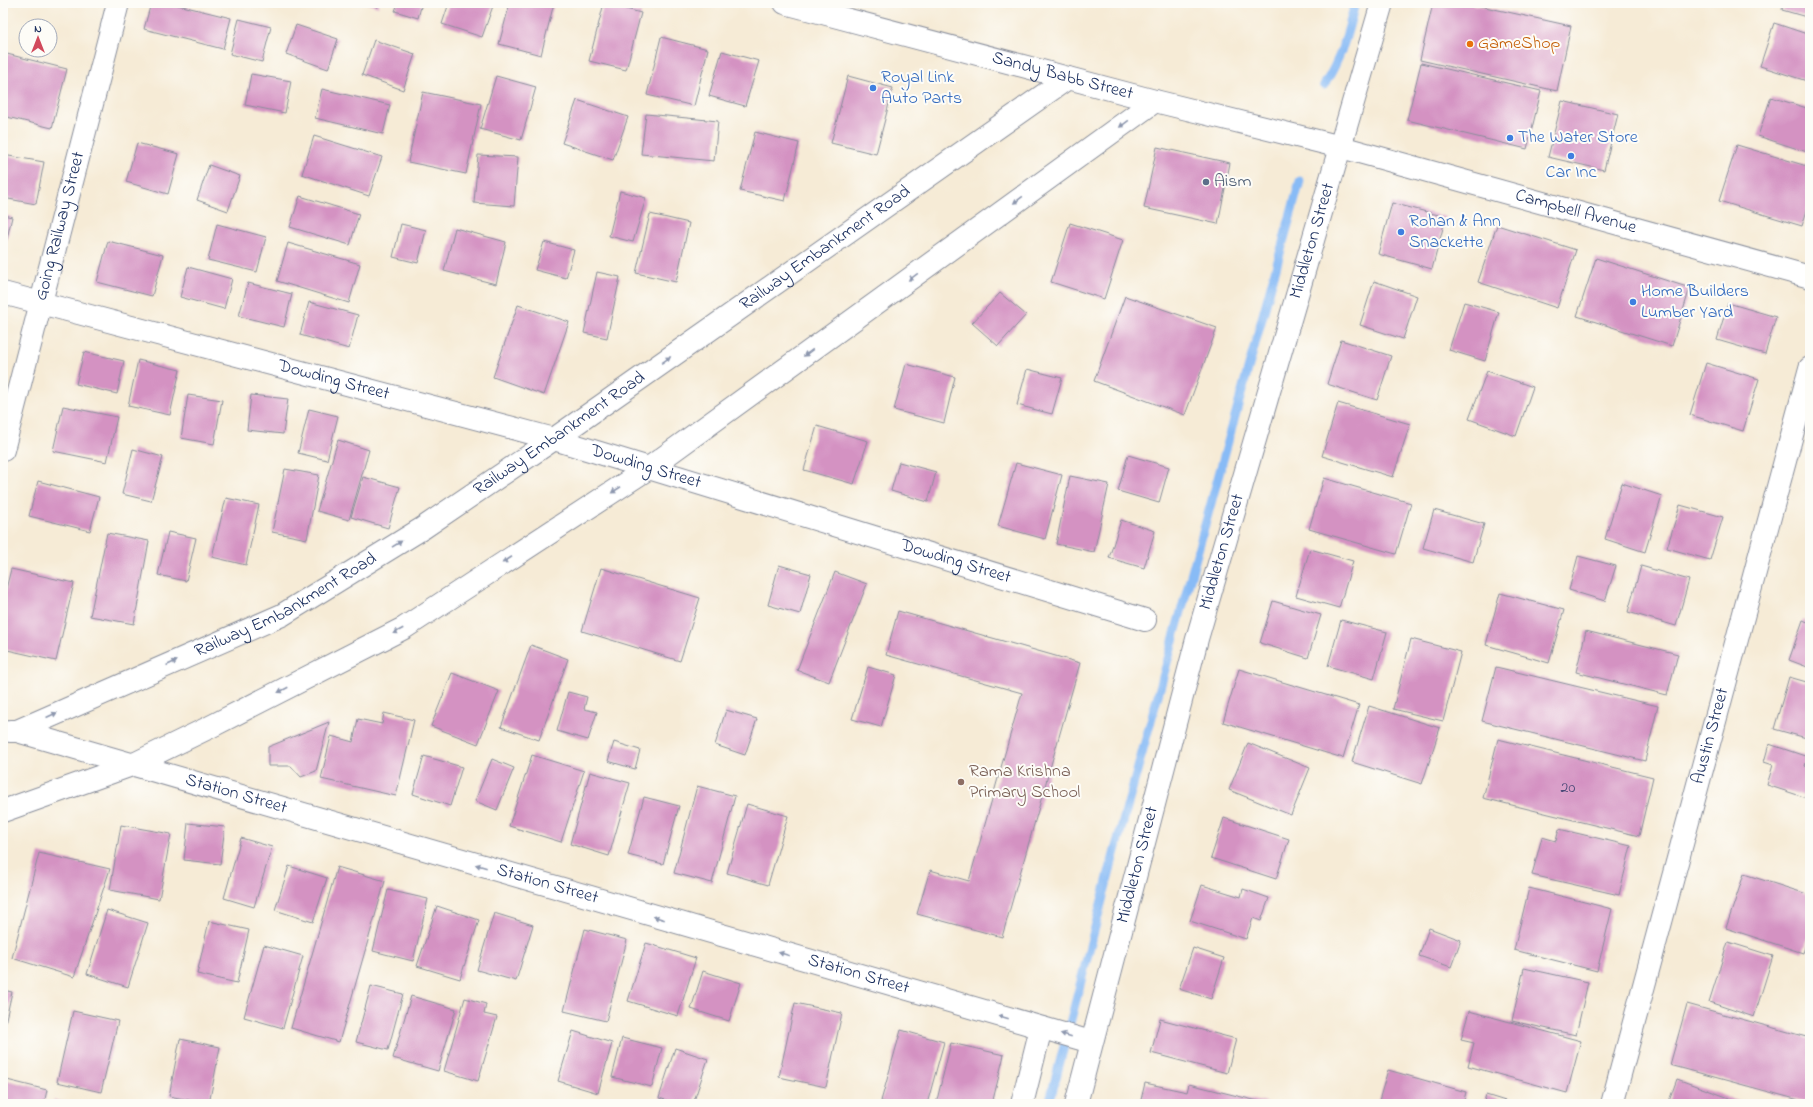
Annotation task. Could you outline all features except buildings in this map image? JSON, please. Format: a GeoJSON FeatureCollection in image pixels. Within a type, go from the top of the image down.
{"type":"FeatureCollection","features":[{"type":"Feature","properties":{"kind":"street","name":"Going Railway Street"},"geometry":{"type":"LineString","coordinates":[[3,450],[39,304],[118,3]]}},
{"type":"Feature","properties":{"kind":"street","name":"Sandy Babb Street"},"geometry":{"type":"LineString","coordinates":[[785,3],[1155,101],[1341,147]]}},
{"type":"Feature","properties":{"kind":"street","name":"Middleton Street"},"geometry":{"type":"LineString","coordinates":[[1076,1104],[1197,639],[1382,3]]}},
{"type":"Feature","properties":{"kind":"street","name":"Railway Embankment Road"},"geometry":{"type":"LineString","coordinates":[[10,730],[282,615],[423,528],[554,439],[1068,78]]}},
{"type":"Feature","properties":{"kind":"street"},"geometry":{"type":"LineString","coordinates":[[3,811],[132,765],[217,724],[404,628],[649,468],[1155,101]]}},
{"type":"Feature","properties":{"kind":"street","name":"Campbell Avenue"},"geometry":{"type":"LineString","coordinates":[[1341,147],[1810,277]]}},
{"type":"Feature","properties":{"kind":"street","name":"Dowding Street"},"geometry":{"type":"LineString","coordinates":[[3,293],[39,304],[554,439],[1145,620]]}},
{"type":"Feature","properties":{"kind":"street","name":"Austin Street"},"geometry":{"type":"LineString","coordinates":[[1612,1104],[1810,368]]}},
{"type":"Feature","properties":{"kind":"street","name":"Station Street"},"geometry":{"type":"LineString","coordinates":[[10,730],[1091,1042]]}},
{"type":"Feature","properties":{"kind":"street"},"geometry":{"type":"LineString","coordinates":[[1022,1104],[1041,1028]]}},
{"type":"Feature","properties":{"kind":"waterway"},"geometry":{"type":"LineString","coordinates":[[1324,85],[1335,65],[1347,35],[1355,3]]}},
{"type":"Feature","properties":{"kind":"waterway"},"geometry":{"type":"LineString","coordinates":[[1049,1104],[1113,858],[1300,181]]}},
{"type":"Feature","properties":{"kind":"place","name":"GameShop"},"geometry":{"type":"Point","coordinates":[1470,44]}},
{"type":"Feature","properties":{"kind":"place","name":"Royal Link Auto Parts"},"geometry":{"type":"Point","coordinates":[873,88]}},
{"type":"Feature","properties":{"kind":"place","name":"The Water Store"},"geometry":{"type":"Point","coordinates":[1510,138]}},
{"type":"Feature","properties":{"kind":"place","name":"Car Inc"},"geometry":{"type":"Point","coordinates":[1571,156]}},
{"type":"Feature","properties":{"kind":"place","name":"Aism"},"geometry":{"type":"Point","coordinates":[1206,182]}},
{"type":"Feature","properties":{"kind":"place","name":"Rohan & Ann Snackette"},"geometry":{"type":"Point","coordinates":[1401,232]}},
{"type":"Feature","properties":{"kind":"place","name":"Home Builders Lumber Yard"},"geometry":{"type":"Point","coordinates":[1633,302]}},
{"type":"Feature","properties":{"kind":"place","name":"Rama Krishna Primary School"},"geometry":{"type":"Point","coordinates":[961,782]}}]}
